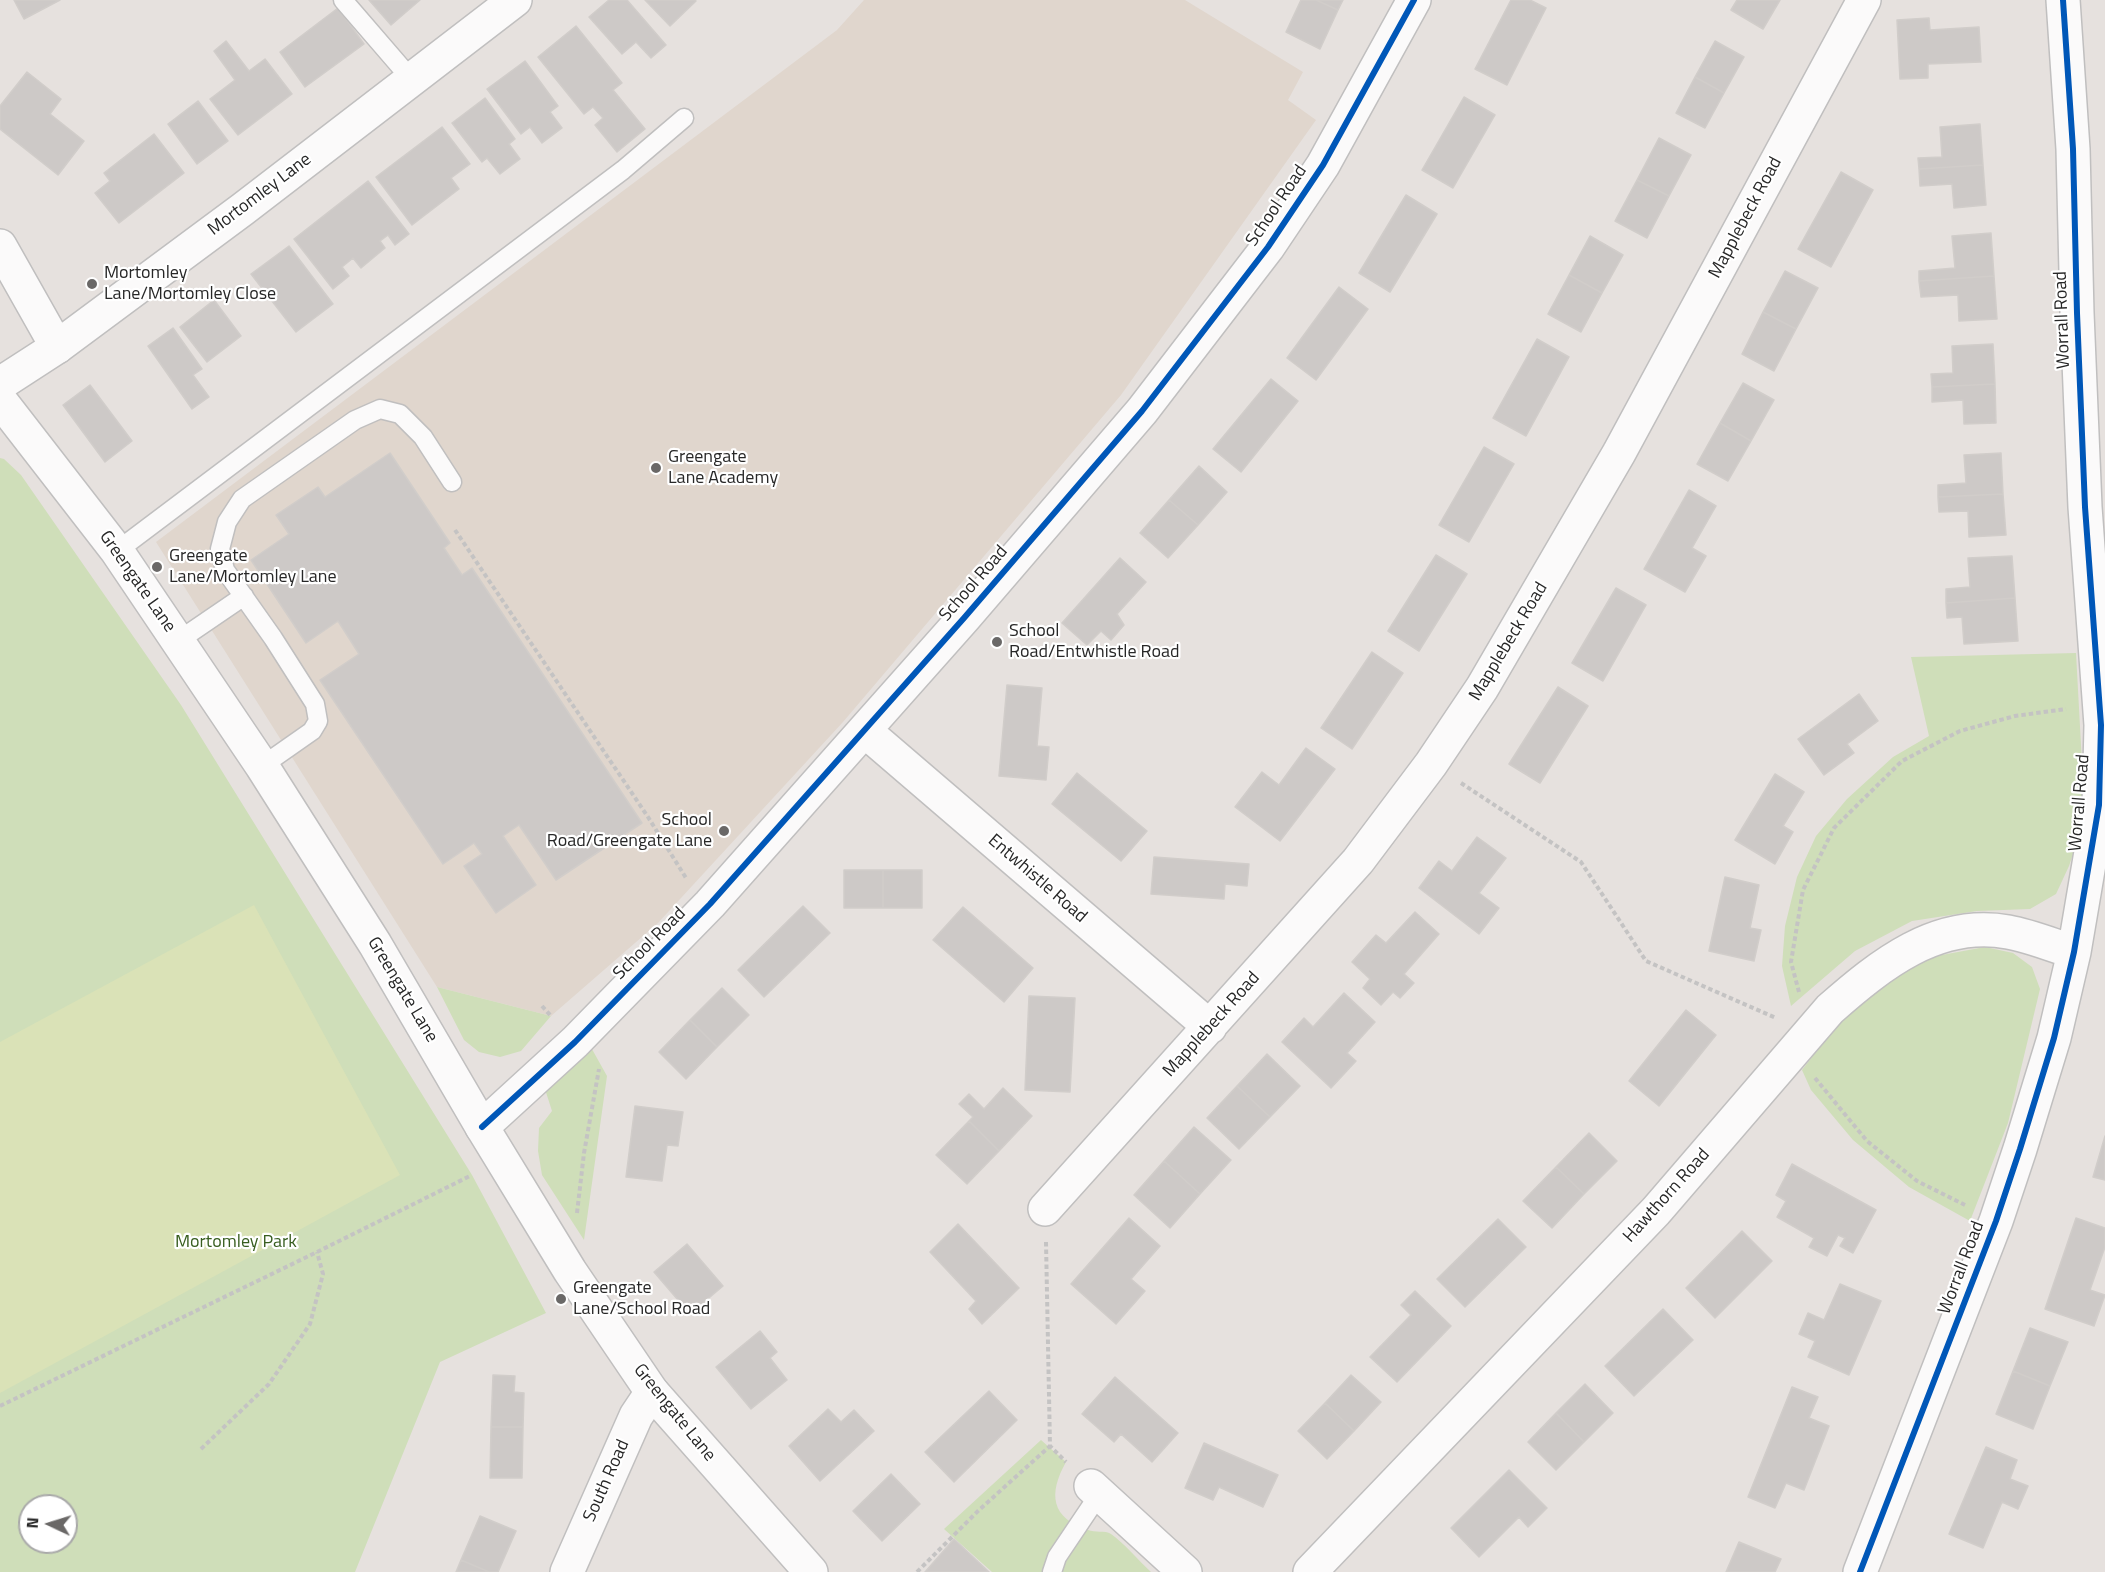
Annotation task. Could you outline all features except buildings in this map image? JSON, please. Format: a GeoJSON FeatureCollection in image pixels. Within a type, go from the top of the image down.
{"type":"FeatureCollection","features":[{"type":"Feature","properties":{"kind":"street","name":"Mortomley Lane"},"geometry":{"type":"LineString","coordinates":[[0,384],[57,347],[515,0]]}},
{"type":"Feature","properties":{"kind":"street","name":"School Road"},"geometry":{"type":"LineString","coordinates":[[482,1127],[574,1042],[710,904],[865,731],[1142,411],[1268,248],[1323,165],[1414,0]]}},
{"type":"Feature","properties":{"kind":"street","name":"Mapplebeck Road"},"geometry":{"type":"LineString","coordinates":[[1045,1209],[1358,861],[1431,764],[1482,688],[1619,453],[1864,0]]}},
{"type":"Feature","properties":{"kind":"street","name":"Worrall Road"},"geometry":{"type":"LineString","coordinates":[[1860,1572],[1996,1221],[2054,1038],[2074,952],[2098,805],[2101,725],[2095,506],[2077,313],[2073,149],[2063,0]]}},
{"type":"Feature","properties":{"kind":"street"},"geometry":{"type":"LineString","coordinates":[[0,246],[57,347]]}},
{"type":"Feature","properties":{"kind":"street","name":"Greengate Lane"},"geometry":{"type":"LineString","coordinates":[[0,400],[117,551],[262,766],[375,944],[482,1127],[570,1271],[652,1392],[811,1572]]}},
{"type":"Feature","properties":{"kind":"street","name":"Entwhistle Road"},"geometry":{"type":"LineString","coordinates":[[865,731],[1210,1028]]}},
{"type":"Feature","properties":{"kind":"street","name":"Hawthorn Road"},"geometry":{"type":"LineString","coordinates":[[1310,1572],[1656,1211],[1830,1009],[1888,961],[1948,934],[1975,930],[2008,932],[2074,952]]}},
{"type":"Feature","properties":{"kind":"street","name":"South Road"},"geometry":{"type":"LineString","coordinates":[[567,1572],[636,1416],[652,1392]]}},
{"type":"Feature","properties":{"kind":"street"},"geometry":{"type":"LineString","coordinates":[[1095,1490],[1185,1572]]}},
{"type":"Feature","properties":{"kind":"lane"},"geometry":{"type":"LineString","coordinates":[[343,0],[412,80]]}},
{"type":"Feature","properties":{"kind":"lane"},"geometry":{"type":"LineString","coordinates":[[117,551],[623,170],[684,118]]}},
{"type":"Feature","properties":{"kind":"lane"},"geometry":{"type":"LineString","coordinates":[[262,766],[312,731],[318,721],[315,704],[225,570],[220,549],[227,522],[242,499],[355,420],[380,410],[400,414],[423,437],[452,482]]}},
{"type":"Feature","properties":{"kind":"lane"},"geometry":{"type":"LineString","coordinates":[[178,641],[244,596]]}},
{"type":"Feature","properties":{"kind":"lane"},"geometry":{"type":"LineString","coordinates":[[1052,1572],[1057,1557],[1095,1490]]}},
{"type":"Feature","properties":{"kind":"path"},"geometry":{"type":"LineString","coordinates":[[455,530],[648,817],[691,886],[710,904]]}},
{"type":"Feature","properties":{"kind":"path"},"geometry":{"type":"LineString","coordinates":[[1431,764],[1581,862],[1646,961],[1809,1032]]}},
{"type":"Feature","properties":{"kind":"path"},"geometry":{"type":"LineString","coordinates":[[570,1271],[584,1153],[600,1063],[574,1042]]}},
{"type":"Feature","properties":{"kind":"path"},"geometry":{"type":"LineString","coordinates":[[0,1406],[317,1252],[502,1158]]}},
{"type":"Feature","properties":{"kind":"path"},"geometry":{"type":"LineString","coordinates":[[1045,1209],[1050,1446],[1095,1490]]}},
{"type":"Feature","properties":{"kind":"path"},"geometry":{"type":"LineString","coordinates":[[201,1449],[270,1384],[310,1324],[323,1274],[317,1252]]}},
{"type":"Feature","properties":{"kind":"path"},"geometry":{"type":"LineString","coordinates":[[917,1572],[979,1510],[1050,1446]]}},
{"type":"Feature","properties":{"kind":"shaded area","name":"Greengate Lane Academy"},"geometry":{"type":"Polygon","coordinates":[[[864,0],[1185,0],[1303,72],[1288,100],[1316,120],[1121,395],[843,722],[658,923],[551,1016],[437,987],[156,542],[837,30],[864,0]]]}},
{"type":"Feature","properties":{"kind":"green space","name":"Mortomley Park"},"geometry":{"type":"Polygon","coordinates":[[[0,458],[21,475],[181,705],[472,1175],[546,1313],[440,1362],[355,1572],[0,1572],[0,458]]]}},
{"type":"Feature","properties":{"kind":"green space"},"geometry":{"type":"Polygon","coordinates":[[[2076,653],[2083,782],[2078,839],[2056,894],[2030,909],[1977,911],[1912,921],[1855,951],[1791,1006],[1782,966],[1785,926],[1797,877],[1816,836],[1847,799],[1893,757],[1929,736],[1911,657],[2076,653]]]}},
{"type":"Feature","properties":{"kind":"green space"},"geometry":{"type":"Polygon","coordinates":[[[254,905],[400,1175],[0,1393],[0,1042],[254,905]]]}},
{"type":"Feature","properties":{"kind":"green space"},"geometry":{"type":"Polygon","coordinates":[[[1985,947],[2013,953],[2032,967],[2040,989],[2008,1123],[1970,1221],[1909,1187],[1853,1140],[1811,1090],[1802,1070],[1844,1015],[1880,984],[1931,957],[1985,947]]]}},
{"type":"Feature","properties":{"kind":"green space"},"geometry":{"type":"Polygon","coordinates":[[[437,987],[551,1016],[521,1051],[500,1057],[479,1052],[464,1040],[437,987]]]}},
{"type":"Feature","properties":{"kind":"green space"},"geometry":{"type":"Polygon","coordinates":[[[588,1042],[607,1076],[584,1240],[542,1175],[538,1151],[539,1128],[552,1111],[543,1083],[588,1042]]]}},
{"type":"Feature","properties":{"kind":"green space"},"geometry":{"type":"Polygon","coordinates":[[[1041,1440],[1066,1462],[1055,1494],[1060,1512],[1076,1525],[1091,1531],[1111,1534],[1151,1572],[992,1572],[944,1529],[1041,1440]]]}},
{"type":"Feature","properties":{"kind":"cycle path"},"geometry":{"type":"LineString","coordinates":[[482,1127],[575,1042],[710,904],[964,618],[1142,411],[1268,247],[1323,165],[1414,0]]}},
{"type":"Feature","properties":{"kind":"cycle path"},"geometry":{"type":"LineString","coordinates":[[1860,1572],[1996,1221],[2020,1149],[2054,1038],[2074,952],[2099,805],[2101,725],[2085,507],[2073,149],[2063,0]]}},
{"type":"Feature","properties":{"kind":"place","name":"Mortomley Lane/Mortomley Close"},"geometry":{"type":"Point","coordinates":[92,284]}},
{"type":"Feature","properties":{"kind":"place","name":"Greengate Lane Academy"},"geometry":{"type":"Point","coordinates":[656,468]}},
{"type":"Feature","properties":{"kind":"place","name":"Greengate Lane/Mortomley Lane"},"geometry":{"type":"Point","coordinates":[157,567]}},
{"type":"Feature","properties":{"kind":"place","name":"School Road/Entwhistle Road"},"geometry":{"type":"Point","coordinates":[997,642]}},
{"type":"Feature","properties":{"kind":"place","name":"School Road/Greengate Lane"},"geometry":{"type":"Point","coordinates":[724,831]}},
{"type":"Feature","properties":{"kind":"place","name":"Greengate Lane/School Road"},"geometry":{"type":"Point","coordinates":[561,1299]}}]}
